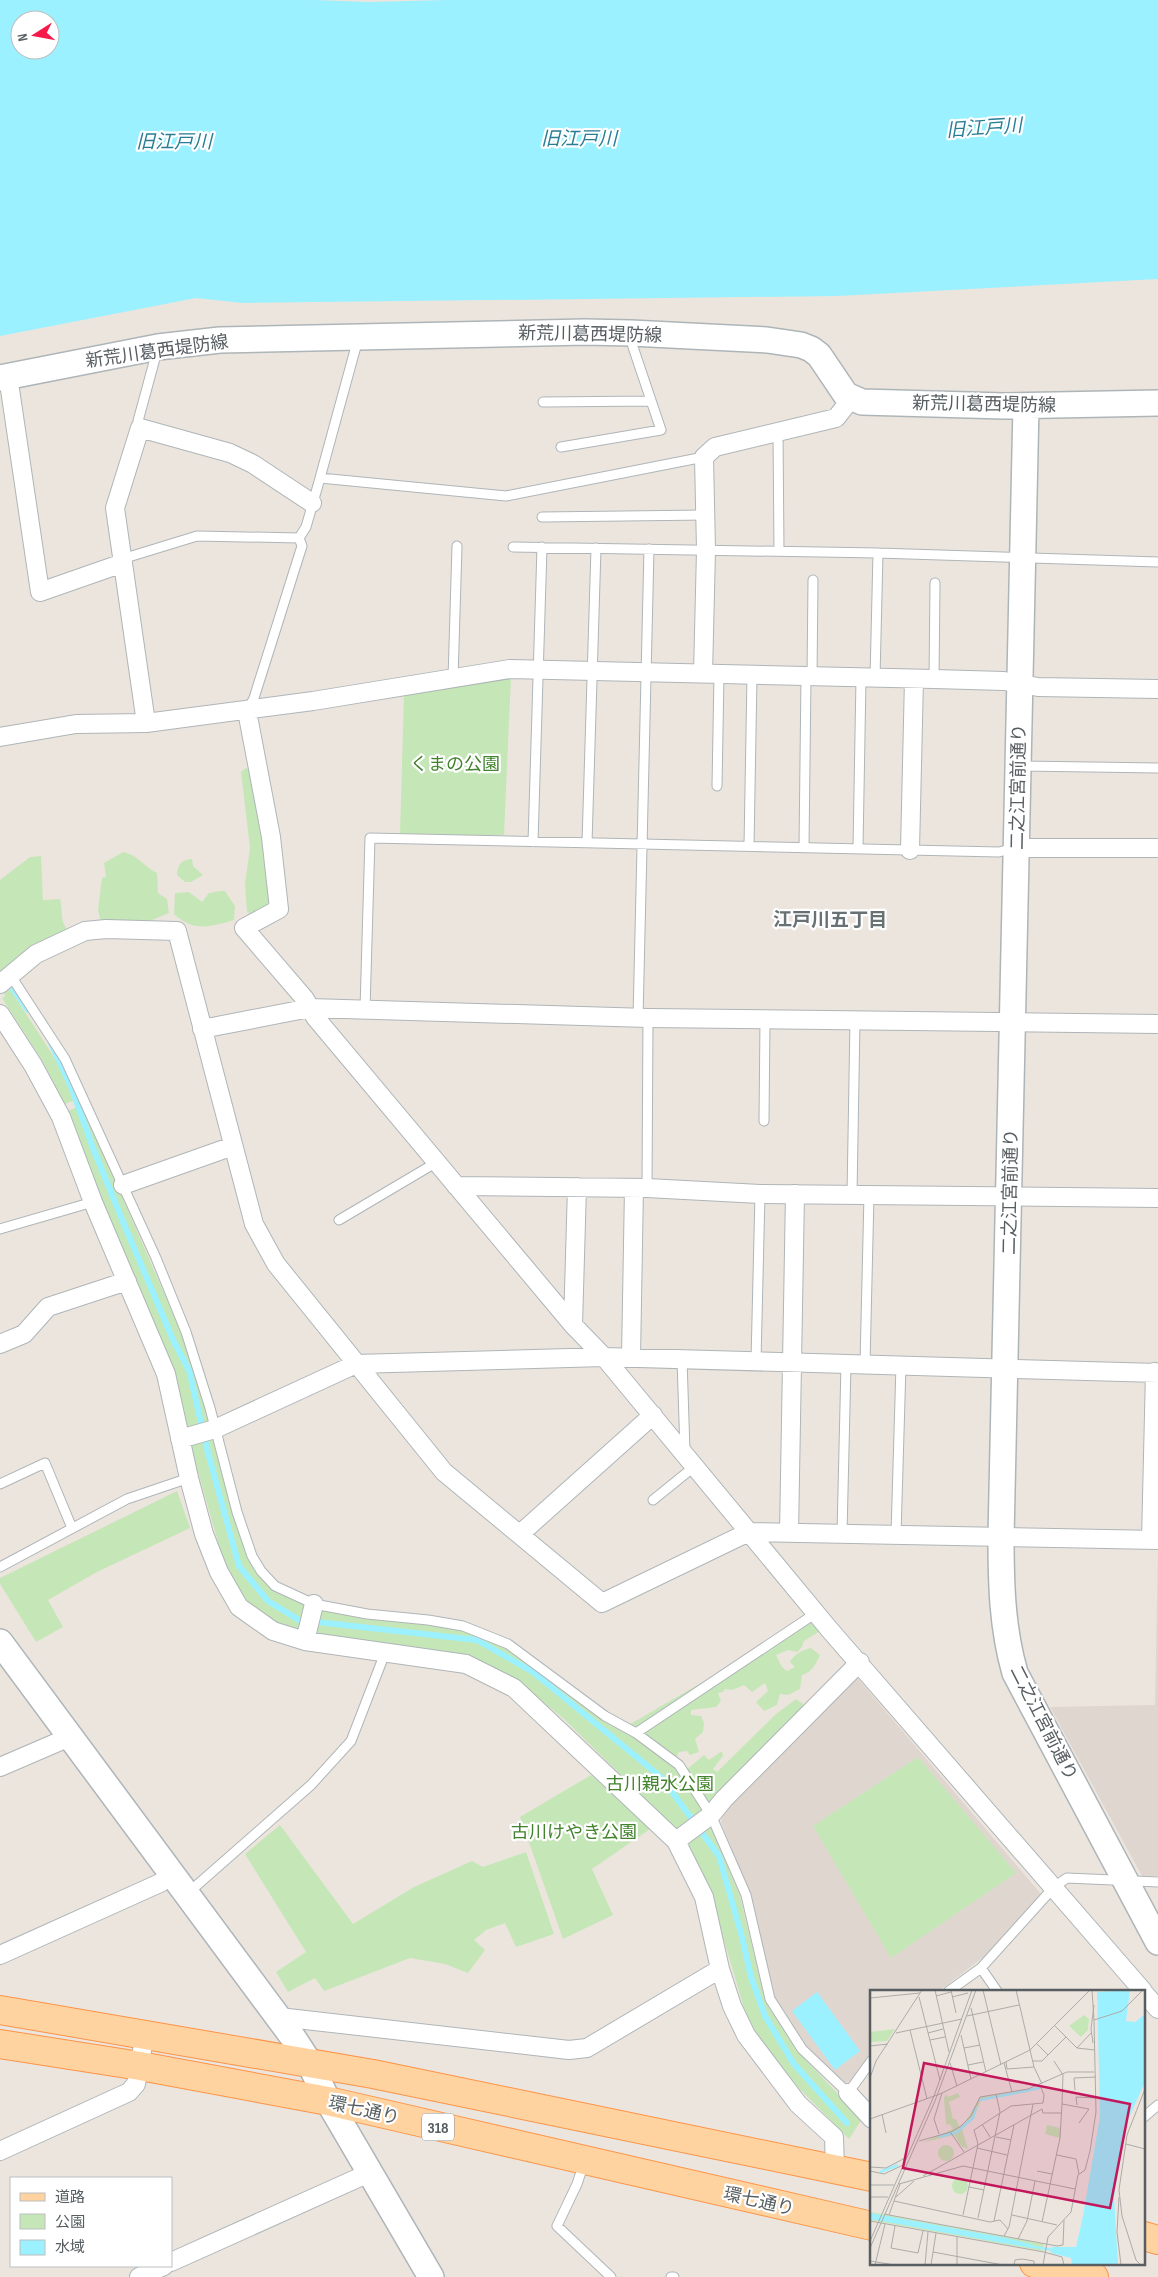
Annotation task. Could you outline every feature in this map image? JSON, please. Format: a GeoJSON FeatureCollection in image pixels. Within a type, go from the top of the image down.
{"type":"FeatureCollection","features":[{"type":"Feature","properties":{"kind":"main road","name":"環七通り"},"geometry":{"type":"LineString","coordinates":[[0,2010],[309,2062],[870,2177]]}},
{"type":"Feature","properties":{"kind":"main road","name":"環七通り"},"geometry":{"type":"LineString","coordinates":[[0,2044],[140,2066],[328,2101],[870,2226]]}},
{"type":"Feature","properties":{"kind":"main road"},"geometry":{"type":"LineString","coordinates":[[1039,2264],[1094,2277]]}},
{"type":"Feature","properties":{"kind":"street","name":"新荒川葛西堤防線"},"geometry":{"type":"LineString","coordinates":[[4,377],[158,347],[220,340],[585,332],[767,340],[801,345],[819,355],[838,385],[851,399],[874,403],[1026,406],[1158,403]]}},
{"type":"Feature","properties":{"kind":"street"},"geometry":{"type":"LineString","coordinates":[[4,377],[40,592],[123,561]]}},
{"type":"Feature","properties":{"kind":"street"},"geometry":{"type":"LineString","coordinates":[[711,675],[704,457],[715,447],[836,418],[851,399]]}},
{"type":"Feature","properties":{"kind":"street","name":"二之江宮前通り"},"geometry":{"type":"LineString","coordinates":[[1026,406],[1001,1537],[1003,1613],[1007,1646],[1015,1673],[1158,1942]]}},
{"type":"Feature","properties":{"kind":"street"},"geometry":{"type":"LineString","coordinates":[[146,723],[115,508],[140,428],[230,453],[253,464],[312,503]]}},
{"type":"Feature","properties":{"kind":"street"},"geometry":{"type":"LineString","coordinates":[[0,737],[76,724],[146,723],[247,711],[510,669],[752,676],[934,678],[1020,683],[1038,687],[1158,689]]}},
{"type":"Feature","properties":{"kind":"street"},"geometry":{"type":"LineString","coordinates":[[910,850],[914,679]]}},
{"type":"Feature","properties":{"kind":"street"},"geometry":{"type":"LineString","coordinates":[[247,711],[271,837],[279,909],[244,928],[310,1008],[315,1017],[456,1186],[573,1325],[604,1357],[653,1415],[816,1613],[1054,1887],[1141,1990]]}},
{"type":"Feature","properties":{"kind":"street"},"geometry":{"type":"LineString","coordinates":[[1017,848],[1158,848]]}},
{"type":"Feature","properties":{"kind":"street"},"geometry":{"type":"LineString","coordinates":[[6,980],[36,954],[85,931],[106,929],[177,931],[254,1224],[276,1264],[356,1364],[444,1472],[602,1603],[749,1532],[1155,1540],[1156,1372],[604,1357],[356,1364],[215,1429],[180,1438]]}},
{"type":"Feature","properties":{"kind":"street"},"geometry":{"type":"LineString","coordinates":[[202,1028],[310,1008],[643,1018],[1158,1024]]}},
{"type":"Feature","properties":{"kind":"street"},"geometry":{"type":"LineString","coordinates":[[0,1014],[33,1065],[61,1117],[93,1202],[166,1374],[188,1478],[204,1534],[219,1572],[239,1607],[273,1631],[305,1641],[466,1664],[514,1688],[681,1837],[704,1897],[720,1969],[732,2006],[746,2035],[798,2104],[834,2137],[835,2170]]}},
{"type":"Feature","properties":{"kind":"street"},"geometry":{"type":"LineString","coordinates":[[122,1185],[233,1146]]}},
{"type":"Feature","properties":{"kind":"street"},"geometry":{"type":"LineString","coordinates":[[456,1186],[641,1188],[760,1194],[1158,1198]]}},
{"type":"Feature","properties":{"kind":"street"},"geometry":{"type":"LineString","coordinates":[[573,1325],[577,1187]]}},
{"type":"Feature","properties":{"kind":"street"},"geometry":{"type":"LineString","coordinates":[[631,1358],[641,1188]]}},
{"type":"Feature","properties":{"kind":"street"},"geometry":{"type":"LineString","coordinates":[[789,1533],[795,1194]]}},
{"type":"Feature","properties":{"kind":"street"},"geometry":{"type":"LineString","coordinates":[[0,1344],[24,1334],[48,1307],[127,1281]]}},
{"type":"Feature","properties":{"kind":"street"},"geometry":{"type":"LineString","coordinates":[[520,1534],[653,1415]]}},
{"type":"Feature","properties":{"kind":"street"},"geometry":{"type":"LineString","coordinates":[[305,1641],[314,1604]]}},
{"type":"Feature","properties":{"kind":"street"},"geometry":{"type":"LineString","coordinates":[[4,1654],[72,1736],[279,2017],[309,2062],[328,2101],[431,2277]]}},
{"type":"Feature","properties":{"kind":"street"},"geometry":{"type":"LineString","coordinates":[[681,1837],[709,1816],[860,1662]]}},
{"type":"Feature","properties":{"kind":"street"},"geometry":{"type":"LineString","coordinates":[[0,1767],[72,1736]]}},
{"type":"Feature","properties":{"kind":"street"},"geometry":{"type":"LineString","coordinates":[[0,1956],[160,1883],[180,1883]]}},
{"type":"Feature","properties":{"kind":"street"},"geometry":{"type":"LineString","coordinates":[[279,2017],[569,2050],[587,2048],[720,1969]]}},
{"type":"Feature","properties":{"kind":"street"},"geometry":{"type":"LineString","coordinates":[[1146,1996],[1158,2009]]}},
{"type":"Feature","properties":{"kind":"street"},"geometry":{"type":"LineString","coordinates":[[0,2151],[129,2092],[136,2084],[145,2034]]}},
{"type":"Feature","properties":{"kind":"street"},"geometry":{"type":"LineString","coordinates":[[848,2093],[870,2117]]}},
{"type":"Feature","properties":{"kind":"street"},"geometry":{"type":"LineString","coordinates":[[172,2262],[370,2173]]}},
{"type":"Feature","properties":{"kind":"street"},"geometry":{"type":"LineString","coordinates":[[1029,2277],[1035,2264]]}},
{"type":"Feature","properties":{"kind":"street"},"geometry":{"type":"LineString","coordinates":[[140,2277],[162,2267]]}},
{"type":"Feature","properties":{"kind":"lane"},"geometry":{"type":"LineString","coordinates":[[561,447],[661,430],[633,347],[631,334]]}},
{"type":"Feature","properties":{"kind":"lane"},"geometry":{"type":"LineString","coordinates":[[299,538],[306,527],[359,336]]}},
{"type":"Feature","properties":{"kind":"lane"},"geometry":{"type":"LineString","coordinates":[[140,428],[138,421],[158,347]]}},
{"type":"Feature","properties":{"kind":"lane"},"geometry":{"type":"LineString","coordinates":[[544,402],[651,401]]}},
{"type":"Feature","properties":{"kind":"lane"},"geometry":{"type":"LineString","coordinates":[[778,433],[779,551]]}},
{"type":"Feature","properties":{"kind":"lane"},"geometry":{"type":"LineString","coordinates":[[320,478],[506,496],[704,457]]}},
{"type":"Feature","properties":{"kind":"lane"},"geometry":{"type":"LineString","coordinates":[[542,517],[706,515]]}},
{"type":"Feature","properties":{"kind":"lane"},"geometry":{"type":"LineString","coordinates":[[123,561],[197,536],[299,538]]}},
{"type":"Feature","properties":{"kind":"lane"},"geometry":{"type":"LineString","coordinates":[[247,711],[254,698],[302,546],[299,538]]}},
{"type":"Feature","properties":{"kind":"lane"},"geometry":{"type":"LineString","coordinates":[[453,679],[457,546]]}},
{"type":"Feature","properties":{"kind":"lane"},"geometry":{"type":"LineString","coordinates":[[513,547],[878,553],[1158,562]]}},
{"type":"Feature","properties":{"kind":"lane"},"geometry":{"type":"LineString","coordinates":[[533,842],[542,548]]}},
{"type":"Feature","properties":{"kind":"lane"},"geometry":{"type":"LineString","coordinates":[[587,843],[596,548]]}},
{"type":"Feature","properties":{"kind":"lane"},"geometry":{"type":"LineString","coordinates":[[641,1188],[643,1018],[642,844],[648,549]]}},
{"type":"Feature","properties":{"kind":"lane"},"geometry":{"type":"LineString","coordinates":[[858,848],[868,678],[878,553]]}},
{"type":"Feature","properties":{"kind":"lane"},"geometry":{"type":"LineString","coordinates":[[804,847],[813,580]]}},
{"type":"Feature","properties":{"kind":"lane"},"geometry":{"type":"LineString","coordinates":[[934,678],[935,583]]}},
{"type":"Feature","properties":{"kind":"lane"},"geometry":{"type":"LineString","coordinates":[[711,675],[717,786]]}},
{"type":"Feature","properties":{"kind":"lane"},"geometry":{"type":"LineString","coordinates":[[749,846],[752,676]]}},
{"type":"Feature","properties":{"kind":"lane"},"geometry":{"type":"LineString","coordinates":[[1019,766],[1158,768]]}},
{"type":"Feature","properties":{"kind":"lane"},"geometry":{"type":"LineString","coordinates":[[365,1009],[370,838],[1000,852],[1017,848]]}},
{"type":"Feature","properties":{"kind":"lane"},"geometry":{"type":"LineString","coordinates":[[6,980],[65,1059],[186,1332],[237,1512],[252,1556],[261,1571],[275,1586],[314,1604],[367,1614],[428,1620],[463,1626],[508,1644],[605,1716],[636,1733],[679,1765],[709,1816],[746,1895],[770,1999],[802,2049],[848,2093],[870,2063]]}},
{"type":"Feature","properties":{"kind":"lane"},"geometry":{"type":"LineString","coordinates":[[764,1121],[765,1020]]}},
{"type":"Feature","properties":{"kind":"lane"},"geometry":{"type":"LineString","coordinates":[[854,1020],[865,1364]]}},
{"type":"Feature","properties":{"kind":"lane"},"geometry":{"type":"LineString","coordinates":[[339,1220],[437,1162]]}},
{"type":"Feature","properties":{"kind":"lane"},"geometry":{"type":"LineString","coordinates":[[756,1360],[760,1194]]}},
{"type":"Feature","properties":{"kind":"lane"},"geometry":{"type":"LineString","coordinates":[[0,1229],[93,1202]]}},
{"type":"Feature","properties":{"kind":"lane"},"geometry":{"type":"LineString","coordinates":[[653,1500],[690,1460],[682,1359]]}},
{"type":"Feature","properties":{"kind":"lane"},"geometry":{"type":"LineString","coordinates":[[842,1534],[846,1364]]}},
{"type":"Feature","properties":{"kind":"lane"},"geometry":{"type":"LineString","coordinates":[[896,1535],[901,1365]]}},
{"type":"Feature","properties":{"kind":"lane"},"geometry":{"type":"LineString","coordinates":[[0,1484],[45,1463],[72,1528]]}},
{"type":"Feature","properties":{"kind":"lane"},"geometry":{"type":"LineString","coordinates":[[0,1567],[128,1499],[188,1478]]}},
{"type":"Feature","properties":{"kind":"lane"},"geometry":{"type":"LineString","coordinates":[[636,1733],[816,1613]]}},
{"type":"Feature","properties":{"kind":"lane"},"geometry":{"type":"LineString","coordinates":[[180,1883],[311,1785],[350,1741],[385,1653]]}},
{"type":"Feature","properties":{"kind":"lane"},"geometry":{"type":"LineString","coordinates":[[950,1990],[981,1968],[1054,1887],[1067,1878],[1158,1882]]}},
{"type":"Feature","properties":{"kind":"lane"},"geometry":{"type":"LineString","coordinates":[[981,1968],[996,1990]]}},
{"type":"Feature","properties":{"kind":"lane"},"geometry":{"type":"LineString","coordinates":[[1146,2115],[1158,2105]]}},
{"type":"Feature","properties":{"kind":"lane"},"geometry":{"type":"LineString","coordinates":[[585,2160],[577,2184],[558,2226],[611,2277]]}},
{"type":"Feature","properties":{"kind":"shaded area"},"geometry":{"type":"Polygon","coordinates":[[[1158,1545],[1158,1876],[1142,1876],[1050,1707],[1155,1705],[1158,1545]]]}},
{"type":"Feature","properties":{"kind":"shaded area"},"geometry":{"type":"Polygon","coordinates":[[[855,1675],[1041,1894],[986,1955],[940,1990],[870,1990],[870,2054],[851,2081],[844,2083],[804,2048],[776,2003],[751,1896],[721,1822],[725,1805],[855,1675]]]}},
{"type":"Feature","properties":{"kind":"green space","name":"くまの公園"},"geometry":{"type":"Polygon","coordinates":[[[511,677],[504,835],[400,835],[404,692],[511,677]]]}},
{"type":"Feature","properties":{"kind":"green space"},"geometry":{"type":"Polygon","coordinates":[[[246,768],[250,770],[255,778],[273,904],[255,916],[247,912],[245,884],[250,848],[241,772],[246,768]]]}},
{"type":"Feature","properties":{"kind":"green space"},"geometry":{"type":"Polygon","coordinates":[[[123,852],[137,858],[157,873],[158,893],[167,899],[169,913],[128,930],[104,935],[98,910],[102,878],[106,877],[104,863],[123,852]]]}},
{"type":"Feature","properties":{"kind":"green space"},"geometry":{"type":"Polygon","coordinates":[[[41,856],[43,900],[60,899],[63,922],[72,935],[0,973],[0,880],[30,857],[41,856]]]}},
{"type":"Feature","properties":{"kind":"green space"},"geometry":{"type":"Polygon","coordinates":[[[192,859],[193,866],[203,875],[191,882],[185,882],[177,875],[178,868],[185,860],[192,859]]]}},
{"type":"Feature","properties":{"kind":"green space"},"geometry":{"type":"Polygon","coordinates":[[[225,891],[235,906],[234,920],[217,925],[195,926],[181,920],[174,914],[175,893],[189,892],[202,902],[209,893],[225,891]]]}},
{"type":"Feature","properties":{"kind":"green space"},"geometry":{"type":"Polygon","coordinates":[[[10,989],[63,1071],[75,1100],[65,1104],[42,1060],[2,998],[5,996],[4,993],[10,989]]]}},
{"type":"Feature","properties":{"kind":"green space","name":"古川親水公園"},"geometry":{"type":"Polygon","coordinates":[[[82,1105],[195,1368],[229,1498],[259,1575],[275,1592],[304,1605],[323,1610],[461,1629],[509,1649],[586,1707],[625,1732],[627,1726],[811,1619],[820,1631],[804,1641],[802,1647],[797,1652],[788,1650],[776,1655],[782,1667],[787,1671],[795,1667],[790,1662],[802,1651],[811,1648],[820,1655],[811,1670],[802,1675],[800,1689],[788,1695],[780,1694],[777,1705],[764,1711],[756,1702],[768,1691],[765,1683],[752,1692],[744,1685],[732,1690],[725,1689],[723,1692],[718,1693],[721,1701],[716,1707],[691,1710],[691,1715],[701,1716],[704,1723],[703,1732],[695,1739],[699,1752],[690,1755],[687,1751],[679,1752],[676,1759],[686,1770],[704,1755],[709,1760],[722,1751],[723,1756],[713,1769],[717,1772],[776,1714],[796,1699],[802,1703],[805,1709],[731,1790],[700,1808],[708,1821],[740,1896],[765,2000],[796,2050],[862,2119],[849,2139],[782,2071],[748,2022],[712,1899],[684,1837],[563,1718],[517,1681],[276,1626],[244,1602],[222,1556],[192,1451],[173,1370],[65,1112],[82,1105]]]}},
{"type":"Feature","properties":{"kind":"green space"},"geometry":{"type":"Polygon","coordinates":[[[177,1491],[190,1528],[97,1572],[48,1600],[63,1627],[36,1642],[0,1584],[0,1578],[177,1491]]]}},
{"type":"Feature","properties":{"kind":"green space"},"geometry":{"type":"Polygon","coordinates":[[[918,1757],[1016,1873],[891,1958],[813,1826],[918,1757]]]}},
{"type":"Feature","properties":{"kind":"green space","name":"古川けやき公園"},"geometry":{"type":"Polygon","coordinates":[[[591,1775],[650,1829],[592,1869],[613,1915],[563,1939],[520,1817],[591,1775]]]}},
{"type":"Feature","properties":{"kind":"green space"},"geometry":{"type":"Polygon","coordinates":[[[280,1825],[353,1924],[414,1887],[472,1861],[483,1867],[526,1852],[554,1934],[516,1947],[505,1923],[486,1930],[474,1940],[485,1950],[468,1973],[445,1964],[410,1958],[324,1991],[315,1978],[288,1992],[276,1972],[306,1952],[245,1854],[280,1825]]]}},
{"type":"Feature","properties":{"kind":"water","name":"旧江戸川"},"geometry":{"type":"Polygon","coordinates":[[[0,0],[314,0],[369,2],[446,0],[1158,0],[1158,279],[837,296],[243,303],[196,298],[0,336],[0,0]]]}},
{"type":"Feature","properties":{"kind":"water"},"geometry":{"type":"Polygon","coordinates":[[[817,1992],[860,2051],[835,2070],[792,2011],[817,1992]]]}},
{"type":"Feature","properties":{"kind":"waterway"},"geometry":{"type":"LineString","coordinates":[[12,987],[28,1010]]}},
{"type":"Feature","properties":{"kind":"waterway"},"geometry":{"type":"LineString","coordinates":[[51,1043],[72,1089],[93,1148],[126,1229],[174,1342],[189,1370],[208,1453],[239,1566],[268,1601],[299,1620],[477,1640],[533,1672],[661,1777],[719,1856],[742,1937],[751,1977],[765,2016],[794,2064],[847,2123]]}},
{"type":"Feature","properties":{"kind":"district","name":"江戸川五丁目"},"geometry":{"type":"Point","coordinates":[830,919]}}]}
